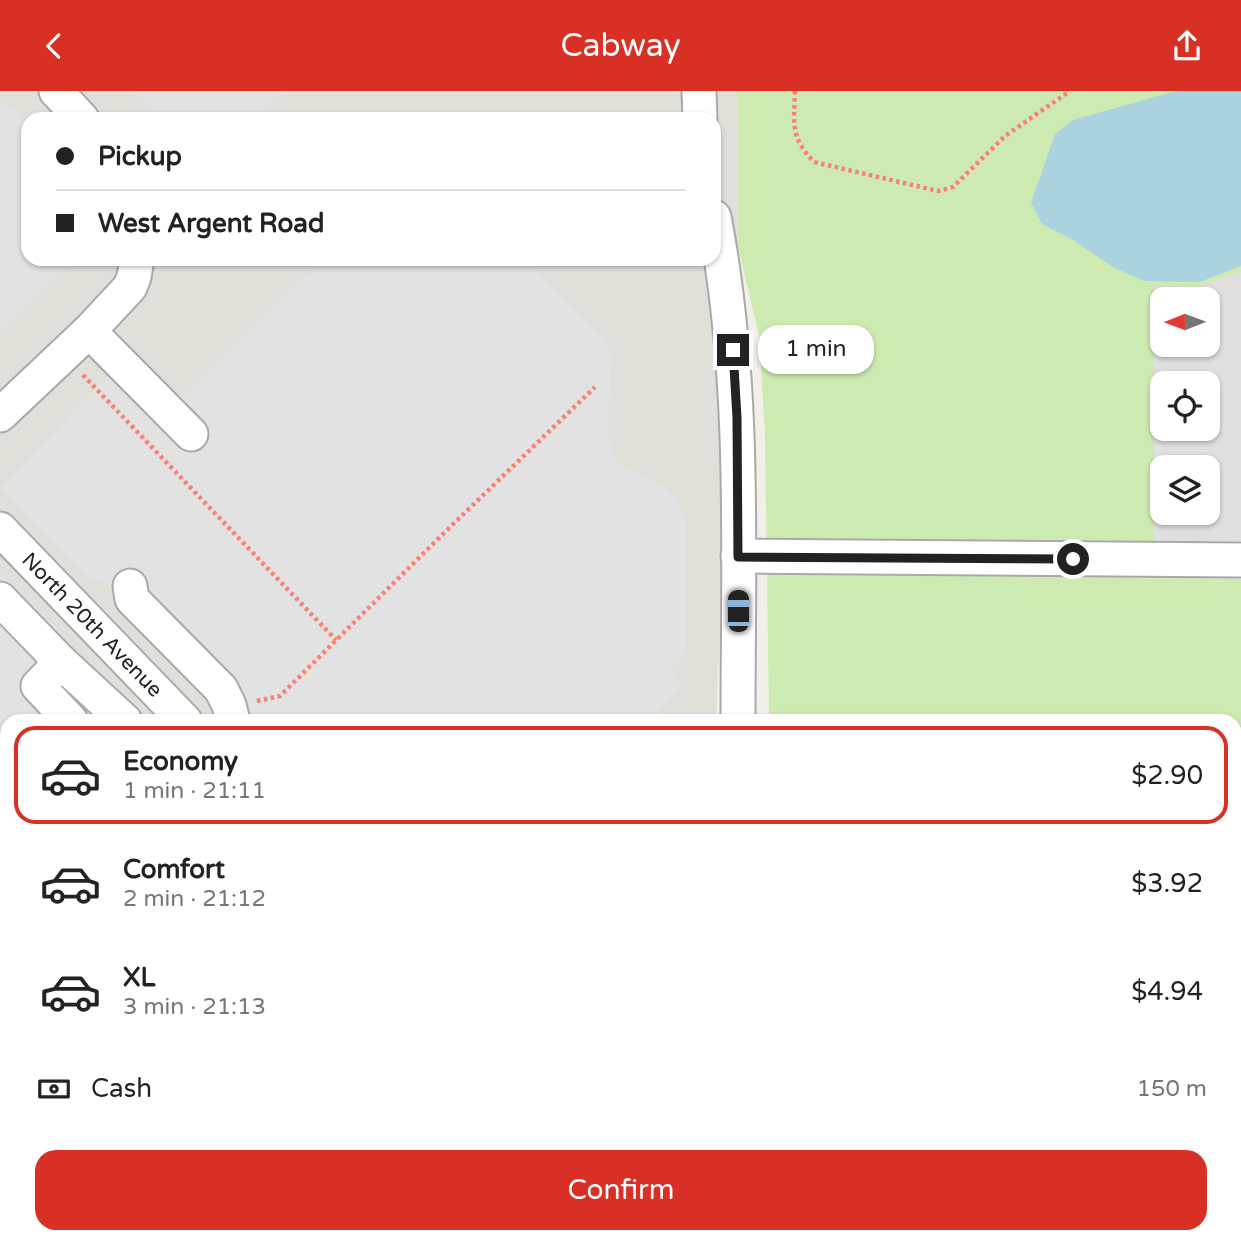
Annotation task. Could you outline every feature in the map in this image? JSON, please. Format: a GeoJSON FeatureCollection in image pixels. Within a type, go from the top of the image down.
{"type":"FeatureCollection","features":[{"type":"Feature","properties":{"kind":"street"},"geometry":{"type":"LineString","coordinates":[[56,91],[76,112]]}},
{"type":"Feature","properties":{"kind":"street"},"geometry":{"type":"LineString","coordinates":[[699,91],[700,112]]}},
{"type":"Feature","properties":{"kind":"street"},"geometry":{"type":"LineString","coordinates":[[721,257],[730,309],[735,370],[738,714]]}},
{"type":"Feature","properties":{"kind":"street"},"geometry":{"type":"LineString","coordinates":[[0,415],[89,331],[130,287],[136,266]]}},
{"type":"Feature","properties":{"kind":"street"},"geometry":{"type":"LineString","coordinates":[[89,331],[191,434]]}},
{"type":"Feature","properties":{"kind":"street","name":"North 20th Avenue"},"geometry":{"type":"LineString","coordinates":[[0,529],[178,714]]}},
{"type":"Feature","properties":{"kind":"street"},"geometry":{"type":"LineString","coordinates":[[738,557],[1241,560]]}},
{"type":"Feature","properties":{"kind":"street"},"geometry":{"type":"LineString","coordinates":[[130,586],[132,599],[221,689],[229,705],[241,711]]}},
{"type":"Feature","properties":{"kind":"street"},"geometry":{"type":"LineString","coordinates":[[0,599],[61,662],[117,714]]}},
{"type":"Feature","properties":{"kind":"street"},"geometry":{"type":"LineString","coordinates":[[61,662],[38,686],[64,714]]}},
{"type":"Feature","properties":{"kind":"path"},"geometry":{"type":"LineString","coordinates":[[795,91],[795,136],[800,149],[814,162],[939,191],[953,187],[1005,136],[1070,91]]}},
{"type":"Feature","properties":{"kind":"path"},"geometry":{"type":"LineString","coordinates":[[74,366],[336,640]]}},
{"type":"Feature","properties":{"kind":"path"},"geometry":{"type":"LineString","coordinates":[[241,711],[280,696],[595,387]]}},
{"type":"Feature","properties":{"kind":"shaded area"},"geometry":{"type":"Polygon","coordinates":[[[0,91],[737,91],[737,242],[716,714],[0,714],[0,91]]]}},
{"type":"Feature","properties":{"kind":"shaded area"},"geometry":{"type":"Polygon","coordinates":[[[136,91],[282,91],[262,112],[157,112],[136,91]]]}},
{"type":"Feature","properties":{"kind":"shaded area"},"geometry":{"type":"Polygon","coordinates":[[[0,101],[21,116],[21,266],[68,266],[0,332],[0,101]]]}},
{"type":"Feature","properties":{"kind":"shaded area"},"geometry":{"type":"Polygon","coordinates":[[[315,266],[531,266],[606,340],[611,354],[608,438],[613,455],[621,464],[668,490],[680,504],[686,521],[686,654],[670,669],[683,686],[656,714],[250,714],[243,693],[152,603],[89,578],[1,489],[128,353],[180,400],[315,266]]]}},
{"type":"Feature","properties":{"kind":"shaded area"},"geometry":{"type":"Polygon","coordinates":[[[1241,272],[1241,579],[1154,577],[1154,525],[1220,525],[1220,455],[1154,455],[1154,441],[1220,441],[1220,371],[1154,371],[1154,357],[1220,357],[1220,287],[1196,287],[1241,272]]]}},
{"type":"Feature","properties":{"kind":"shaded area"},"geometry":{"type":"Polygon","coordinates":[[[1154,285],[1196,287],[1154,287],[1154,285]]]}},
{"type":"Feature","properties":{"kind":"shaded area"},"geometry":{"type":"Polygon","coordinates":[[[0,571],[57,628],[57,642],[129,714],[0,714],[0,571]]]}},
{"type":"Feature","properties":{"kind":"green space"},"geometry":{"type":"Polygon","coordinates":[[[737,91],[1241,91],[1241,272],[1196,287],[1150,287],[1150,357],[1154,357],[1154,371],[1150,371],[1150,441],[1154,441],[1154,455],[1150,455],[1150,525],[1154,525],[1154,577],[1241,579],[1241,714],[769,714],[765,434],[759,336],[737,242],[737,91]]]}},
{"type":"Feature","properties":{"kind":"water"},"geometry":{"type":"Polygon","coordinates":[[[1176,91],[1241,91],[1241,266],[1200,282],[1145,281],[1116,269],[1073,240],[1042,224],[1031,203],[1055,134],[1073,120],[1176,91]]]}},
{"type":"Feature","properties":{"kind":"route"},"geometry":{"type":"LineString","coordinates":[[733,350],[737,418],[738,557],[1073,559]]}}]}
